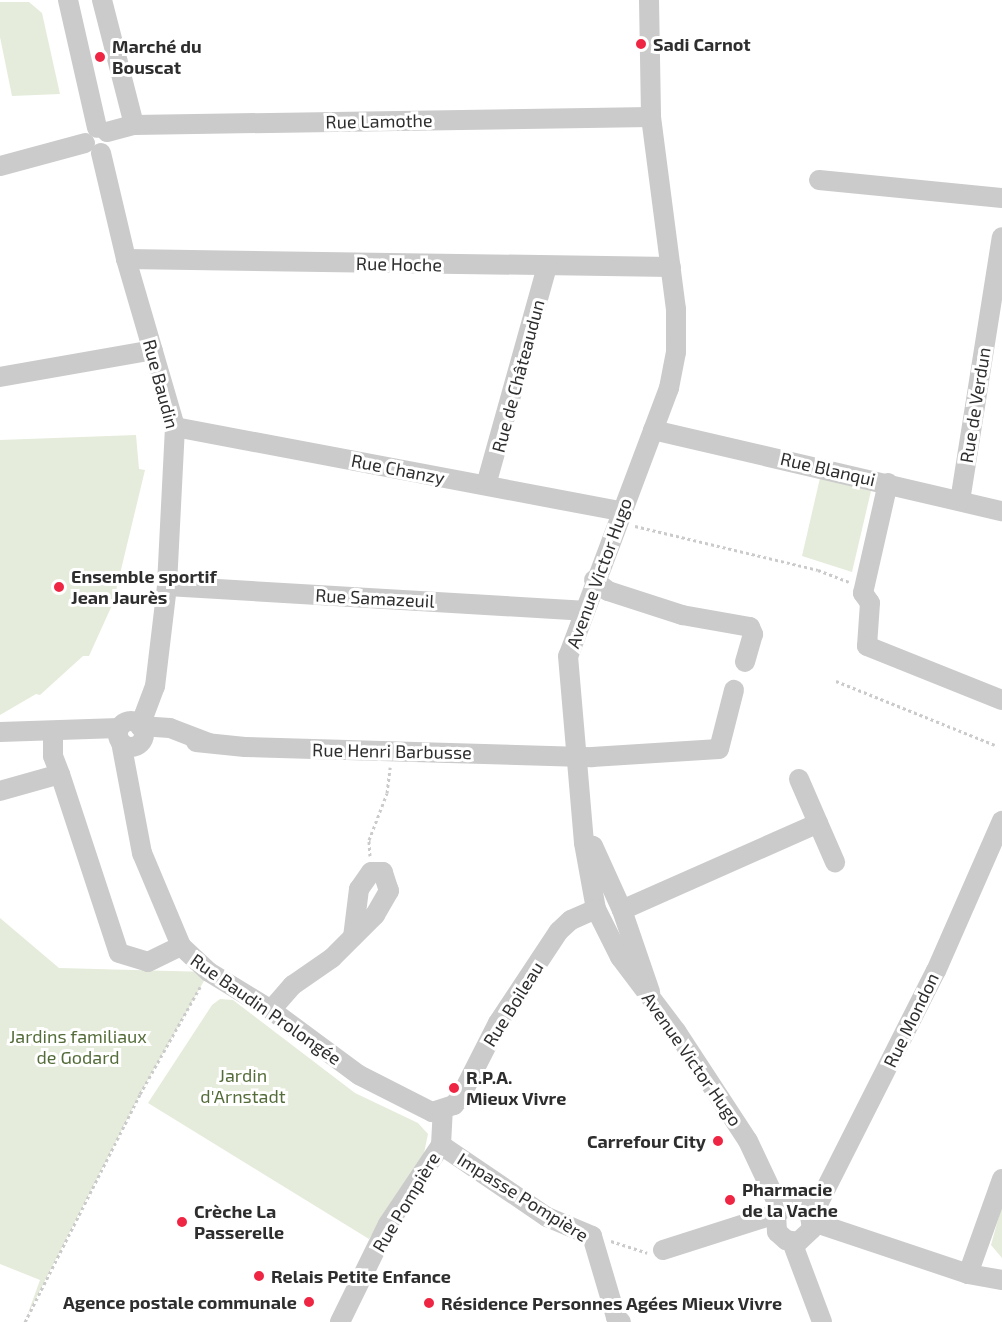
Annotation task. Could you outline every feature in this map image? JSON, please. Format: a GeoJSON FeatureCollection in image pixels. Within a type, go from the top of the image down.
{"type":"FeatureCollection","features":[{"type":"Feature","properties":{"kind":"street","name":"Rue Baudin"},"geometry":{"type":"LineString","coordinates":[[68,0],[97,139],[126,259],[175,427],[167,586],[155,686],[130,734]]}},
{"type":"Feature","properties":{"kind":"street"},"geometry":{"type":"LineString","coordinates":[[102,0],[134,125]]}},
{"type":"Feature","properties":{"kind":"street","name":"Avenue Victor Hugo"},"geometry":{"type":"LineString","coordinates":[[649,0],[651,117],[678,330],[675,365],[654,430],[594,580],[568,662],[584,843],[596,909],[620,957],[753,1149],[778,1212]]}},
{"type":"Feature","properties":{"kind":"street","name":"Rue Lamothe"},"geometry":{"type":"LineString","coordinates":[[0,166],[97,139],[134,125],[651,117]]}},
{"type":"Feature","properties":{"kind":"street"},"geometry":{"type":"LineString","coordinates":[[819,180],[1002,198]]}},
{"type":"Feature","properties":{"kind":"street","name":"Rue de Verdun"},"geometry":{"type":"LineString","coordinates":[[960,501],[1002,237]]}},
{"type":"Feature","properties":{"kind":"street","name":"Rue Hoche"},"geometry":{"type":"LineString","coordinates":[[126,259],[671,267]]}},
{"type":"Feature","properties":{"kind":"street","name":"Rue de Châteaudun"},"geometry":{"type":"LineString","coordinates":[[486,485],[547,266]]}},
{"type":"Feature","properties":{"kind":"street"},"geometry":{"type":"LineString","coordinates":[[0,377],[153,350]]}},
{"type":"Feature","properties":{"kind":"street","name":"Rue Chanzy"},"geometry":{"type":"LineString","coordinates":[[175,427],[486,485],[619,517]]}},
{"type":"Feature","properties":{"kind":"street","name":"Rue Blanqui"},"geometry":{"type":"LineString","coordinates":[[654,430],[1002,511]]}},
{"type":"Feature","properties":{"kind":"street"},"geometry":{"type":"LineString","coordinates":[[888,483],[864,588],[870,614],[867,646],[872,651],[1002,700]]}},
{"type":"Feature","properties":{"kind":"street"},"geometry":{"type":"LineString","coordinates":[[594,580],[608,591],[682,615],[750,627],[753,634],[745,662]]}},
{"type":"Feature","properties":{"kind":"street","name":"Rue Samazeuil"},"geometry":{"type":"LineString","coordinates":[[167,586],[583,610]]}},
{"type":"Feature","properties":{"kind":"street","name":"Rue Baudin"},"geometry":{"type":"LineString","coordinates":[[130,734],[159,657]]}},
{"type":"Feature","properties":{"kind":"street"},"geometry":{"type":"LineString","coordinates":[[155,686],[170,728]]}},
{"type":"Feature","properties":{"kind":"street","name":"Rue Henri Barbusse"},"geometry":{"type":"LineString","coordinates":[[130,734],[256,748],[576,756],[719,749],[734,690]]}},
{"type":"Feature","properties":{"kind":"street","name":"Rue Henri Barbusse"},"geometry":{"type":"LineString","coordinates":[[130,734],[170,728],[208,743]]}},
{"type":"Feature","properties":{"kind":"street"},"geometry":{"type":"LineString","coordinates":[[0,732],[130,734]]}},
{"type":"Feature","properties":{"kind":"street"},"geometry":{"type":"LineString","coordinates":[[53,732],[53,756],[119,953],[148,962],[181,946]]}},
{"type":"Feature","properties":{"kind":"street","name":"Rue Baudin Prolongée"},"geometry":{"type":"LineString","coordinates":[[130,734],[128,782],[142,853],[181,946],[208,972],[271,1010],[359,1075],[432,1112],[443,1111]]}},
{"type":"Feature","properties":{"kind":"street"},"geometry":{"type":"LineString","coordinates":[[0,791],[60,774]]}},
{"type":"Feature","properties":{"kind":"street"},"geometry":{"type":"LineString","coordinates":[[800,779],[835,862]]}},
{"type":"Feature","properties":{"kind":"street","name":"Rue Mondon"},"geometry":{"type":"LineString","coordinates":[[813,1219],[936,971],[1002,820]]}},
{"type":"Feature","properties":{"kind":"street"},"geometry":{"type":"LineString","coordinates":[[622,910],[818,822]]}},
{"type":"Feature","properties":{"kind":"street"},"geometry":{"type":"LineString","coordinates":[[584,843],[593,846],[622,910],[646,972],[652,1001]]}},
{"type":"Feature","properties":{"kind":"street"},"geometry":{"type":"LineString","coordinates":[[271,1010],[293,985],[353,938],[375,915],[389,891],[388,877],[377,871],[371,872],[360,889],[353,938]]}},
{"type":"Feature","properties":{"kind":"street","name":"Rue Boileau"},"geometry":{"type":"LineString","coordinates":[[443,1111],[461,1096],[498,1023],[559,931],[572,920],[596,909]]}},
{"type":"Feature","properties":{"kind":"street","name":"Rue Pompière"},"geometry":{"type":"LineString","coordinates":[[340,1322],[388,1224],[441,1145],[443,1111]]}},
{"type":"Feature","properties":{"kind":"street","name":"Impasse Pompière"},"geometry":{"type":"LineString","coordinates":[[441,1145],[547,1217],[592,1236],[616,1317],[621,1322]]}},
{"type":"Feature","properties":{"kind":"street"},"geometry":{"type":"LineString","coordinates":[[968,1274],[1002,1179]]}},
{"type":"Feature","properties":{"kind":"street"},"geometry":{"type":"LineString","coordinates":[[663,1250],[778,1212],[798,1203],[813,1219],[968,1274],[1002,1280]]}},
{"type":"Feature","properties":{"kind":"street"},"geometry":{"type":"LineString","coordinates":[[778,1212],[777,1232],[792,1242],[822,1322]]}},
{"type":"Feature","properties":{"kind":"street"},"geometry":{"type":"LineString","coordinates":[[792,1242],[809,1235],[813,1219]]}},
{"type":"Feature","properties":{"kind":"path"},"geometry":{"type":"LineString","coordinates":[[619,517],[818,570],[864,588]]}},
{"type":"Feature","properties":{"kind":"path"},"geometry":{"type":"LineString","coordinates":[[836,681],[995,745]]}},
{"type":"Feature","properties":{"kind":"path"},"geometry":{"type":"LineString","coordinates":[[371,872],[369,840],[390,775]]}},
{"type":"Feature","properties":{"kind":"path"},"geometry":{"type":"LineString","coordinates":[[25,1322],[140,1094],[208,972]]}},
{"type":"Feature","properties":{"kind":"path"},"geometry":{"type":"LineString","coordinates":[[592,1236],[651,1254],[663,1250]]}},
{"type":"Feature","properties":{"kind":"green space"},"geometry":{"type":"Polygon","coordinates":[[[0,2],[29,2],[42,13],[60,94],[12,96],[0,37],[0,2]]]}},
{"type":"Feature","properties":{"kind":"green space","name":"Ensemble sportif Jean Jaurès"},"geometry":{"type":"Polygon","coordinates":[[[136,435],[139,469],[145,470],[113,603],[89,656],[83,656],[40,695],[36,694],[0,715],[0,440],[136,435]]]}},
{"type":"Feature","properties":{"kind":"green space"},"geometry":{"type":"Polygon","coordinates":[[[820,478],[871,491],[852,572],[802,556],[820,478]]]}},
{"type":"Feature","properties":{"kind":"green space","name":"Jardins familiaux de Godard"},"geometry":{"type":"Polygon","coordinates":[[[0,918],[59,968],[209,972],[140,1094],[27,1316],[40,1280],[0,1264],[0,918]]]}},
{"type":"Feature","properties":{"kind":"green space","name":"Jardin d'Arnstadt"},"geometry":{"type":"Polygon","coordinates":[[[220,999],[233,1000],[355,1093],[418,1123],[428,1134],[423,1158],[369,1239],[148,1103],[212,1005],[220,999]]]}},
{"type":"Feature","properties":{"kind":"green space"},"geometry":{"type":"Polygon","coordinates":[[[1002,1205],[1002,1258],[991,1245],[1002,1205]]]}},
{"type":"Feature","properties":{"kind":"place","name":"Sadi Carnot"},"geometry":{"type":"Point","coordinates":[641,44]}},
{"type":"Feature","properties":{"kind":"place","name":"Marché du Bouscat"},"geometry":{"type":"Point","coordinates":[100,57]}},
{"type":"Feature","properties":{"kind":"place","name":"Ensemble sportif Jean Jaurès"},"geometry":{"type":"Point","coordinates":[59,587]}},
{"type":"Feature","properties":{"kind":"place","name":"R.P.A. Mieux Vivre"},"geometry":{"type":"Point","coordinates":[454,1088]}},
{"type":"Feature","properties":{"kind":"place","name":"Carrefour City"},"geometry":{"type":"Point","coordinates":[718,1141]}},
{"type":"Feature","properties":{"kind":"place","name":"Pharmacie de la Vache"},"geometry":{"type":"Point","coordinates":[730,1200]}},
{"type":"Feature","properties":{"kind":"place","name":"Crèche La Passerelle"},"geometry":{"type":"Point","coordinates":[182,1222]}},
{"type":"Feature","properties":{"kind":"place","name":"Relais Petite Enfance"},"geometry":{"type":"Point","coordinates":[259,1276]}},
{"type":"Feature","properties":{"kind":"place","name":"Agence postale communale"},"geometry":{"type":"Point","coordinates":[309,1302]}},
{"type":"Feature","properties":{"kind":"place","name":"Résidence Personnes Agées Mieux Vivre"},"geometry":{"type":"Point","coordinates":[429,1303]}}]}
